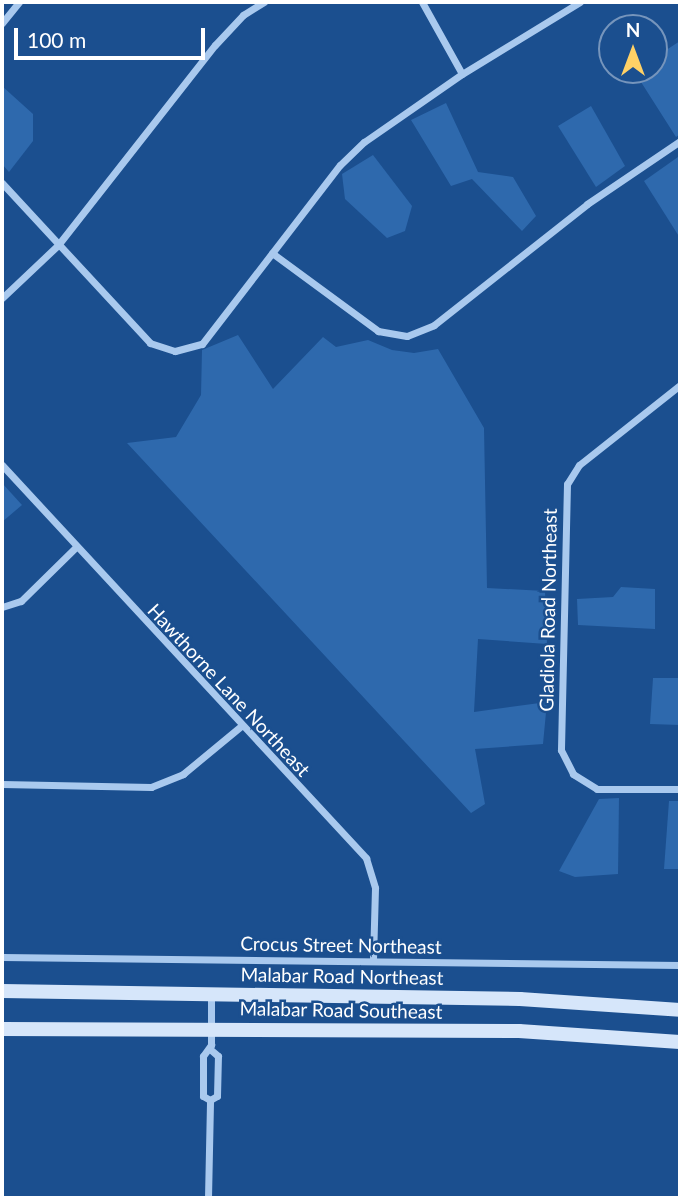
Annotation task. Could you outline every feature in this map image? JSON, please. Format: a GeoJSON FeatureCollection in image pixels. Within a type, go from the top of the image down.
{"type":"FeatureCollection","features":[{"type":"Feature","properties":{"kind":"main road","name":"Malabar Road Northeast"},"geometry":{"type":"LineString","coordinates":[[2,991],[520,999],[680,1010]]}},
{"type":"Feature","properties":{"kind":"main road","name":"Malabar Road Southeast"},"geometry":{"type":"LineString","coordinates":[[2,1029],[519,1031],[680,1042]]}},
{"type":"Feature","properties":{"kind":"street"},"geometry":{"type":"LineString","coordinates":[[2,23],[19,2]]}},
{"type":"Feature","properties":{"kind":"street"},"geometry":{"type":"LineString","coordinates":[[2,298],[58,245],[215,45],[243,15],[264,2]]}},
{"type":"Feature","properties":{"kind":"street"},"geometry":{"type":"LineString","coordinates":[[422,2],[462,74]]}},
{"type":"Feature","properties":{"kind":"street"},"geometry":{"type":"LineString","coordinates":[[2,183],[149,343],[175,351],[202,344],[340,165],[356,150],[462,74],[580,2]]}},
{"type":"Feature","properties":{"kind":"street"},"geometry":{"type":"LineString","coordinates":[[272,253],[378,331],[407,336],[434,325],[587,204],[680,141]]}},
{"type":"Feature","properties":{"kind":"street","name":"Gladiola Road Northeast"},"geometry":{"type":"LineString","coordinates":[[680,385],[579,465],[566,484],[561,750],[573,774],[597,789],[680,789]]}},
{"type":"Feature","properties":{"kind":"street","name":"Hawthorne Lane Northeast"},"geometry":{"type":"LineString","coordinates":[[2,466],[75,548],[366,858],[375,888],[373,960]]}},
{"type":"Feature","properties":{"kind":"street"},"geometry":{"type":"LineString","coordinates":[[2,607],[22,601],[75,548]]}},
{"type":"Feature","properties":{"kind":"street"},"geometry":{"type":"LineString","coordinates":[[2,784],[151,787],[183,774],[241,726]]}},
{"type":"Feature","properties":{"kind":"street","name":"Crocus Street Northeast"},"geometry":{"type":"LineString","coordinates":[[2,957],[680,965]]}},
{"type":"Feature","properties":{"kind":"street"},"geometry":{"type":"LineString","coordinates":[[210,1100],[217,1097],[218,1056],[211,1050],[211,993]]}},
{"type":"Feature","properties":{"kind":"street"},"geometry":{"type":"LineString","coordinates":[[210,1100],[203,1096],[203,1056],[211,1050]]}},
{"type":"Feature","properties":{"kind":"street"},"geometry":{"type":"LineString","coordinates":[[208,1198],[210,1100]]}},
{"type":"Feature","properties":{"kind":"shaded area"},"geometry":{"type":"Polygon","coordinates":[[[680,41],[680,134],[676,137],[642,84],[668,84],[668,49],[680,41]]]}},
{"type":"Feature","properties":{"kind":"shaded area"},"geometry":{"type":"Polygon","coordinates":[[[2,86],[33,114],[33,141],[9,172],[2,164],[2,86]]]}},
{"type":"Feature","properties":{"kind":"shaded area"},"geometry":{"type":"Polygon","coordinates":[[[446,103],[478,172],[513,177],[536,216],[522,231],[472,179],[451,186],[411,120],[446,103]]]}},
{"type":"Feature","properties":{"kind":"shaded area"},"geometry":{"type":"Polygon","coordinates":[[[591,106],[625,166],[596,187],[558,126],[591,106]]]}},
{"type":"Feature","properties":{"kind":"shaded area"},"geometry":{"type":"Polygon","coordinates":[[[373,155],[412,206],[405,231],[387,238],[345,199],[342,174],[373,155]]]}},
{"type":"Feature","properties":{"kind":"shaded area"},"geometry":{"type":"Polygon","coordinates":[[[678,157],[680,161],[680,238],[644,181],[678,157]]]}},
{"type":"Feature","properties":{"kind":"shaded area"},"geometry":{"type":"Polygon","coordinates":[[[238,335],[273,389],[323,337],[336,347],[368,340],[392,350],[414,353],[438,349],[484,428],[487,588],[545,591],[547,644],[478,639],[474,712],[547,702],[543,744],[475,749],[485,804],[471,813],[127,443],[176,437],[201,395],[202,350],[238,335]]]}},
{"type":"Feature","properties":{"kind":"shaded area"},"geometry":{"type":"Polygon","coordinates":[[[2,483],[22,505],[2,522],[2,483]]]}},
{"type":"Feature","properties":{"kind":"shaded area"},"geometry":{"type":"Polygon","coordinates":[[[621,587],[655,589],[655,629],[578,625],[577,599],[613,597],[621,587]]]}},
{"type":"Feature","properties":{"kind":"shaded area"},"geometry":{"type":"Polygon","coordinates":[[[653,678],[680,678],[680,725],[650,724],[653,678]]]}},
{"type":"Feature","properties":{"kind":"shaded area"},"geometry":{"type":"Polygon","coordinates":[[[619,798],[618,874],[575,877],[559,871],[599,799],[619,798]]]}},
{"type":"Feature","properties":{"kind":"shaded area"},"geometry":{"type":"Polygon","coordinates":[[[669,801],[680,801],[680,869],[664,869],[669,801]]]}}]}
